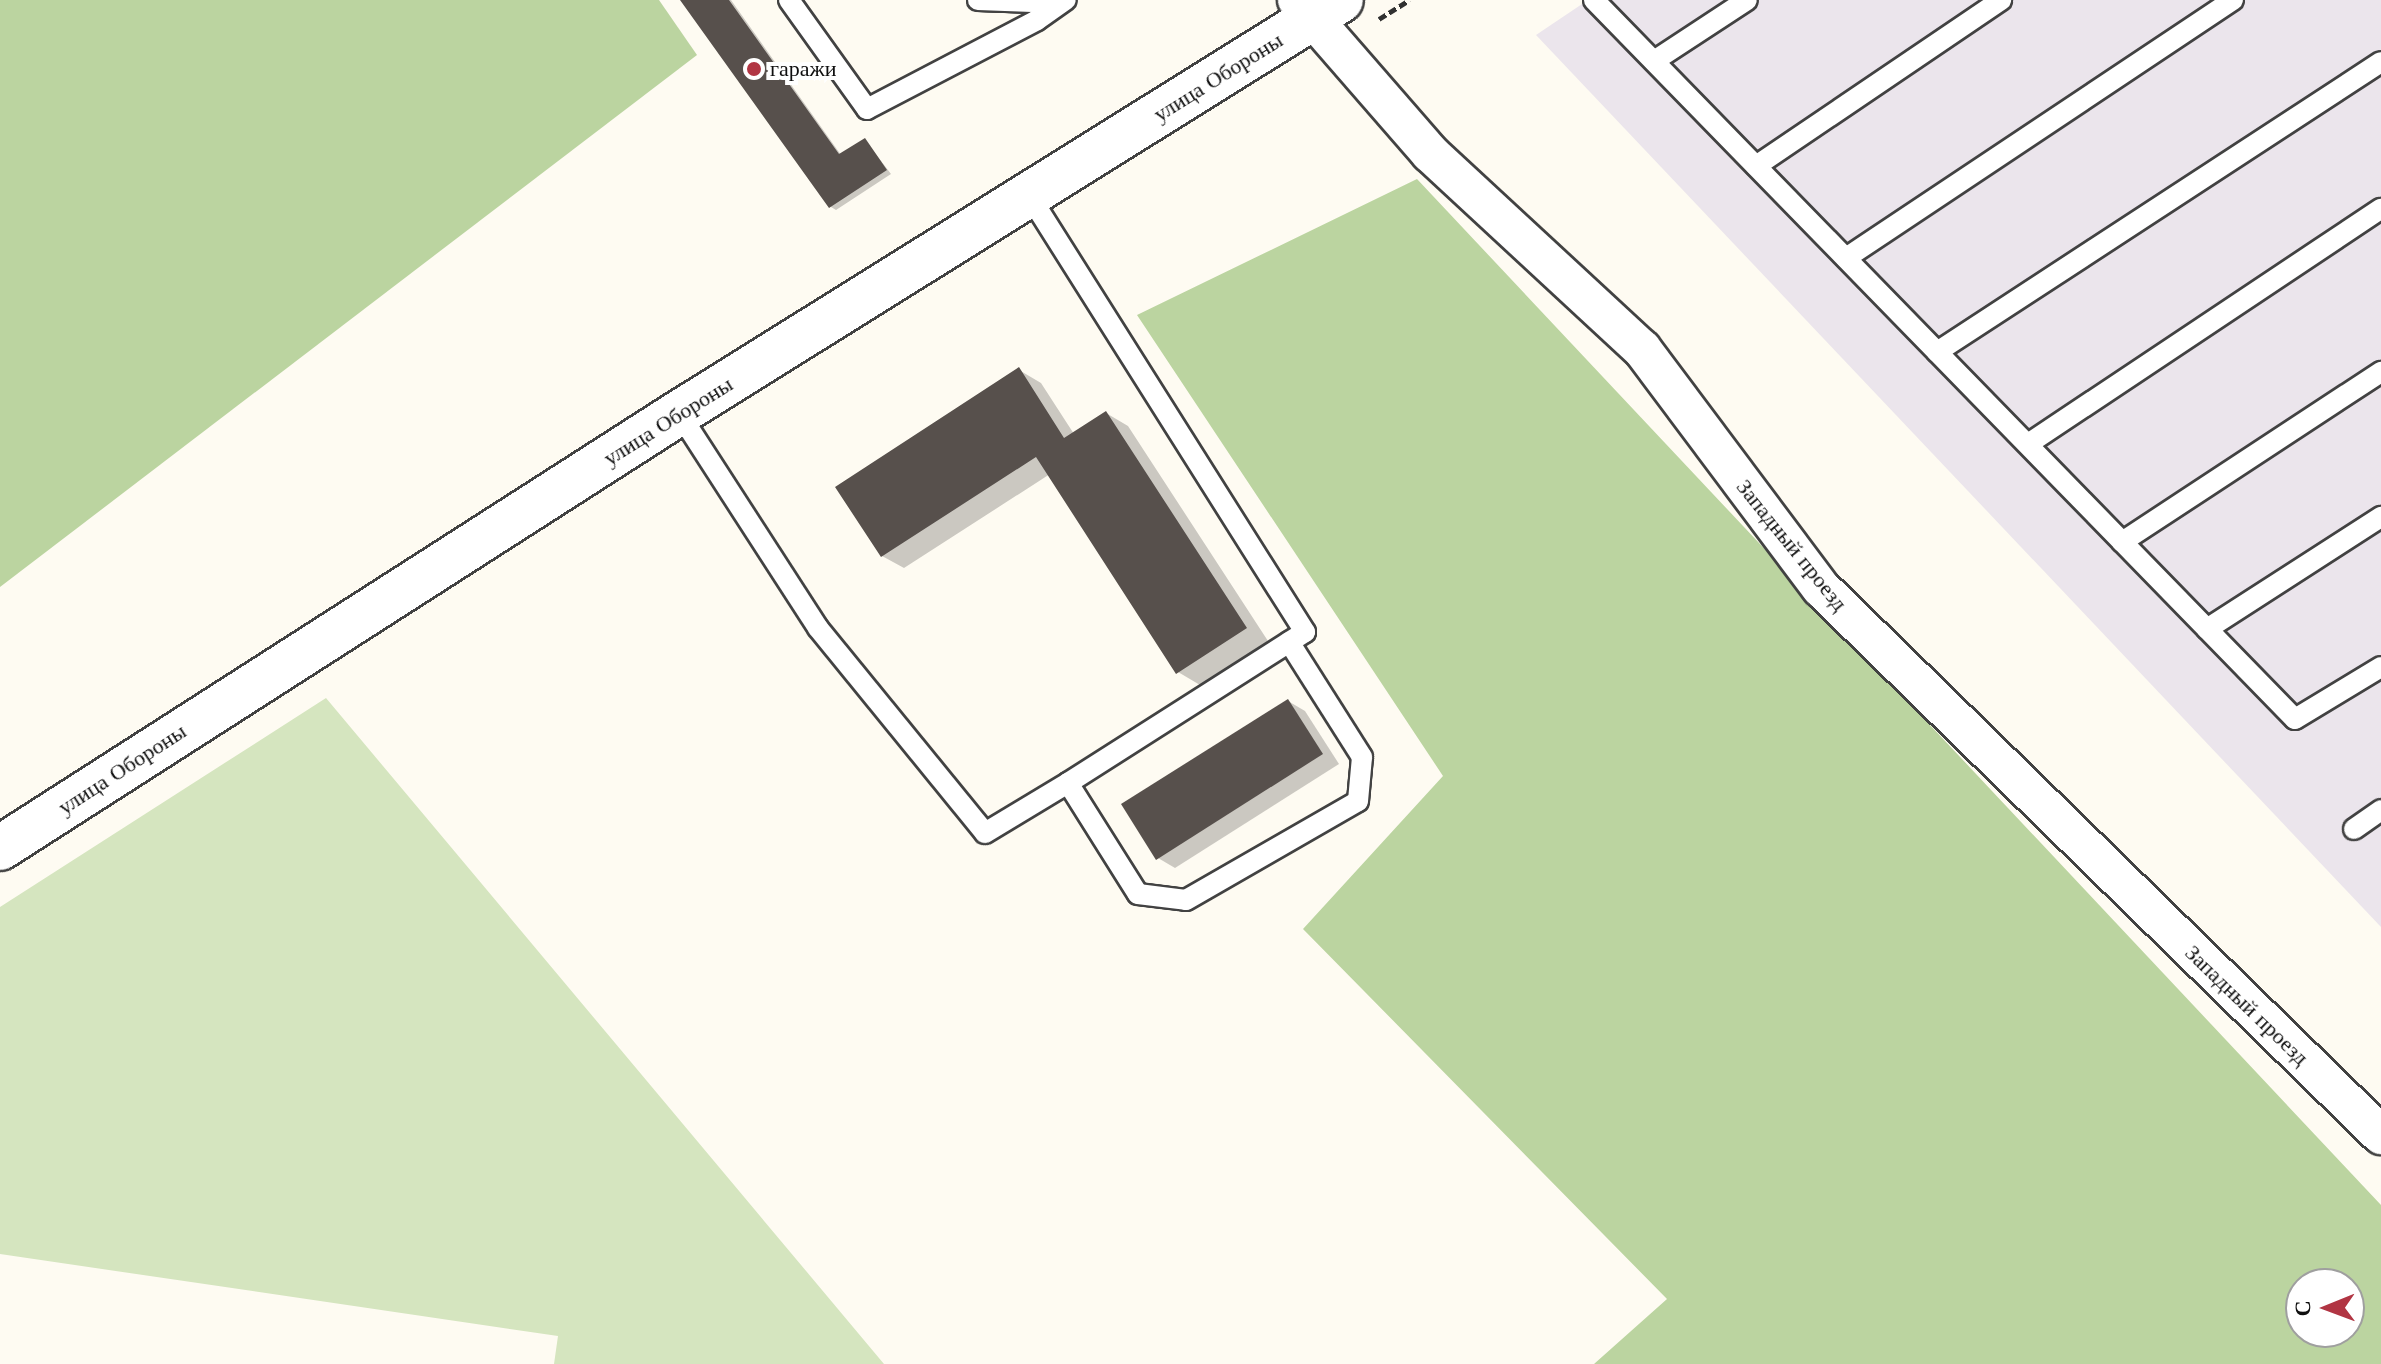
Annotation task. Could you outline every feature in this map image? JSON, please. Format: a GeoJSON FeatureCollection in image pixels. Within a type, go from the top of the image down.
{"type":"FeatureCollection","features":[{"type":"Feature","properties":{"kind":"street","name":"улица Обороны"},"geometry":{"type":"LineString","coordinates":[[0,848],[679,413],[1029,195],[1317,6]]}},
{"type":"Feature","properties":{"kind":"street","name":"Западный проезд"},"geometry":{"type":"LineString","coordinates":[[1317,6],[1430,153],[1642,349],[1821,588],[2381,1135]]}},
{"type":"Feature","properties":{"kind":"lane"},"geometry":{"type":"LineString","coordinates":[[789,0],[867,109],[1037,20],[1063,1]]}},
{"type":"Feature","properties":{"kind":"lane"},"geometry":{"type":"LineString","coordinates":[[978,0],[1063,1]]}},
{"type":"Feature","properties":{"kind":"lane"},"geometry":{"type":"LineString","coordinates":[[1594,0],[2295,719],[2381,667]]}},
{"type":"Feature","properties":{"kind":"lane"},"geometry":{"type":"LineString","coordinates":[[1654,61],[1747,0]]}},
{"type":"Feature","properties":{"kind":"lane"},"geometry":{"type":"LineString","coordinates":[[1756,166],[2001,0]]}},
{"type":"Feature","properties":{"kind":"lane"},"geometry":{"type":"LineString","coordinates":[[1846,258],[2233,0]]}},
{"type":"Feature","properties":{"kind":"lane"},"geometry":{"type":"LineString","coordinates":[[1937,352],[2381,62]]}},
{"type":"Feature","properties":{"kind":"lane"},"geometry":{"type":"LineString","coordinates":[[679,413],[818,628],[985,833],[1068,783],[1305,632],[1029,195]]}},
{"type":"Feature","properties":{"kind":"lane"},"geometry":{"type":"LineString","coordinates":[[2028,444],[2381,209]]}},
{"type":"Feature","properties":{"kind":"lane"},"geometry":{"type":"LineString","coordinates":[[2122,542],[2381,372]]}},
{"type":"Feature","properties":{"kind":"lane"},"geometry":{"type":"LineString","coordinates":[[2207,629],[2381,517]]}},
{"type":"Feature","properties":{"kind":"lane"},"geometry":{"type":"LineString","coordinates":[[1068,783],[1138,894],[1186,900],[1358,801],[1362,757],[1289,642]]}},
{"type":"Feature","properties":{"kind":"lane"},"geometry":{"type":"LineString","coordinates":[[2354,829],[2381,810]]}},
{"type":"Feature","properties":{"kind":"shaded area"},"geometry":{"type":"Polygon","coordinates":[[[1588,0],[2381,0],[2381,927],[1536,35],[1588,0]]]}},
{"type":"Feature","properties":{"kind":"green space"},"geometry":{"type":"Polygon","coordinates":[[[0,0],[659,0],[697,55],[0,587],[0,0]]]}},
{"type":"Feature","properties":{"kind":"green space"},"geometry":{"type":"Polygon","coordinates":[[[1417,179],[2381,1205],[2381,1364],[1594,1364],[1667,1299],[1303,929],[1443,776],[1137,315],[1417,179]]]}},
{"type":"Feature","properties":{"kind":"green space"},"geometry":{"type":"Polygon","coordinates":[[[326,698],[884,1364],[554,1364],[558,1336],[0,1254],[0,907],[326,698]]]}},
{"type":"Feature","properties":{"kind":"building","name":"гаражи"},"geometry":{"type":"Polygon","coordinates":[[[680,0],[729,0],[839,154],[865,138],[887,170],[829,208],[680,0]]]}},
{"type":"Feature","properties":{"kind":"building"},"geometry":{"type":"Polygon","coordinates":[[[1019,367],[1064,438],[1106,411],[1247,628],[1176,674],[1036,457],[881,557],[835,487],[1019,367]]]}},
{"type":"Feature","properties":{"kind":"building"},"geometry":{"type":"Polygon","coordinates":[[[1288,699],[1323,754],[1156,860],[1121,804],[1288,699]]]}},
{"type":"Feature","properties":{"kind":"place","name":"гаражи"},"geometry":{"type":"Point","coordinates":[754,69]}}]}
